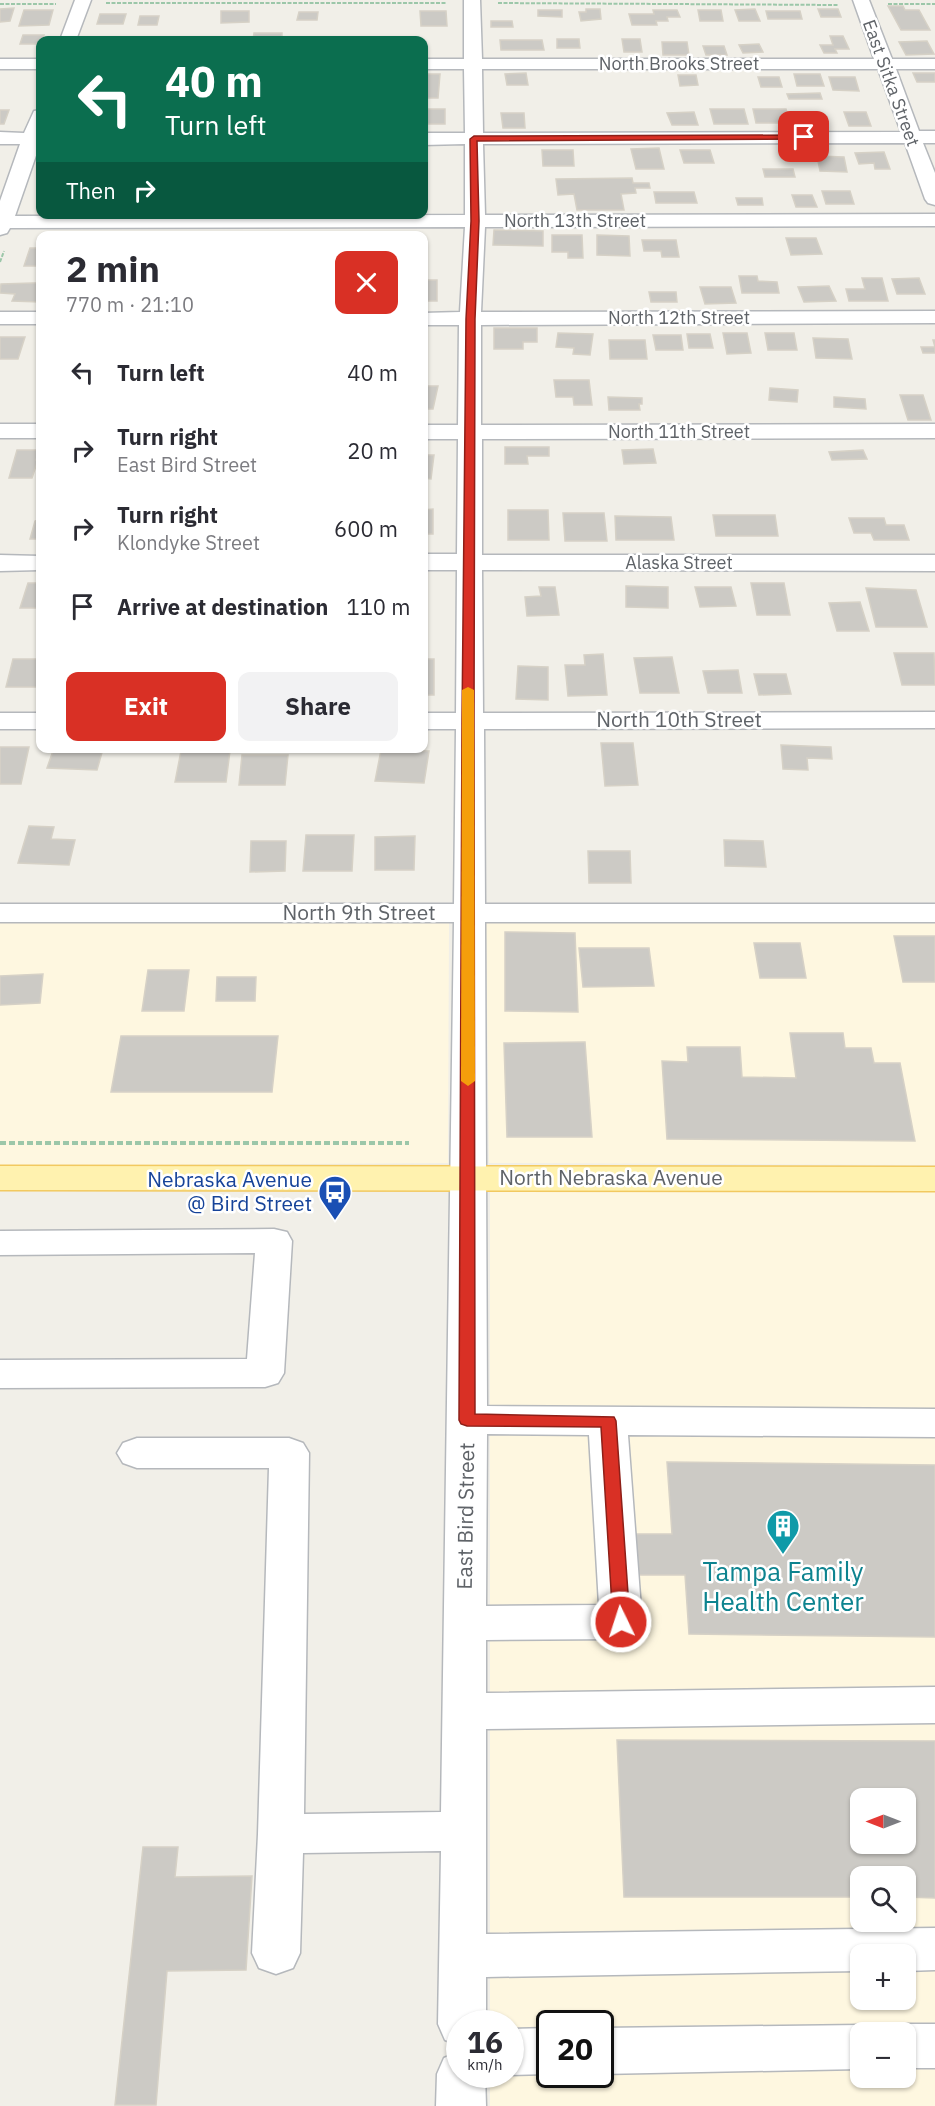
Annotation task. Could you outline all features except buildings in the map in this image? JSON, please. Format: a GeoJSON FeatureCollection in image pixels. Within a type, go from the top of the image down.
{"type":"FeatureCollection","features":[{"type":"Feature","properties":{"kind":"main road","name":"North Nebraska Avenue"},"geometry":{"type":"LineString","coordinates":[[0,1178],[935,1179]]}},
{"type":"Feature","properties":{"kind":"street"},"geometry":{"type":"LineString","coordinates":[[70,36],[90,1]]}},
{"type":"Feature","properties":{"kind":"street","name":"East Bird Street"},"geometry":{"type":"LineString","coordinates":[[462,2010],[467,1420],[470,319],[475,221],[471,2]]}},
{"type":"Feature","properties":{"kind":"street","name":"East Sitka Street"},"geometry":{"type":"LineString","coordinates":[[854,2],[884,64],[935,199]]}},
{"type":"Feature","properties":{"kind":"street"},"geometry":{"type":"LineString","coordinates":[[0,64],[36,64]]}},
{"type":"Feature","properties":{"kind":"street","name":"North Brooks Street"},"geometry":{"type":"LineString","coordinates":[[428,64],[935,64]]}},
{"type":"Feature","properties":{"kind":"street"},"geometry":{"type":"LineString","coordinates":[[428,139],[935,137]]}},
{"type":"Feature","properties":{"kind":"street"},"geometry":{"type":"LineString","coordinates":[[0,138],[36,139],[1,225]]}},
{"type":"Feature","properties":{"kind":"street","name":"North 13th Street"},"geometry":{"type":"LineString","coordinates":[[1,225],[108,229],[475,221],[935,220]]}},
{"type":"Feature","properties":{"kind":"street","name":"North 12th Street"},"geometry":{"type":"LineString","coordinates":[[428,319],[935,317]]}},
{"type":"Feature","properties":{"kind":"street"},"geometry":{"type":"LineString","coordinates":[[0,318],[36,318]]}},
{"type":"Feature","properties":{"kind":"street"},"geometry":{"type":"LineString","coordinates":[[0,431],[36,431]]}},
{"type":"Feature","properties":{"kind":"street","name":"North 11th Street"},"geometry":{"type":"LineString","coordinates":[[428,432],[935,431]]}},
{"type":"Feature","properties":{"kind":"street","name":"Alaska Street"},"geometry":{"type":"LineString","coordinates":[[428,562],[935,563]]}},
{"type":"Feature","properties":{"kind":"street"},"geometry":{"type":"LineString","coordinates":[[0,563],[36,563]]}},
{"type":"Feature","properties":{"kind":"street","name":"North 10th Street"},"geometry":{"type":"LineString","coordinates":[[428,721],[935,720]]}},
{"type":"Feature","properties":{"kind":"street"},"geometry":{"type":"LineString","coordinates":[[0,721],[36,721]]}},
{"type":"Feature","properties":{"kind":"street","name":"North 9th Street"},"geometry":{"type":"LineString","coordinates":[[0,913],[935,913]]}},
{"type":"Feature","properties":{"kind":"street"},"geometry":{"type":"LineString","coordinates":[[0,1243],[274,1241],[265,1373],[0,1374]]}},
{"type":"Feature","properties":{"kind":"street"},"geometry":{"type":"LineString","coordinates":[[467,1420],[935,1423]]}},
{"type":"Feature","properties":{"kind":"street"},"geometry":{"type":"LineString","coordinates":[[464,1623],[621,1622],[608,1421]]}},
{"type":"Feature","properties":{"kind":"street"},"geometry":{"type":"LineString","coordinates":[[137,1453],[289,1453],[281,1834],[276,1953]]}},
{"type":"Feature","properties":{"kind":"street"},"geometry":{"type":"LineString","coordinates":[[464,1711],[935,1705]]}},
{"type":"Feature","properties":{"kind":"street"},"geometry":{"type":"LineString","coordinates":[[281,1834],[463,1831]]}},
{"type":"Feature","properties":{"kind":"street"},"geometry":{"type":"LineString","coordinates":[[462,1956],[935,1949]]}},
{"type":"Feature","properties":{"kind":"street"},"geometry":{"type":"LineString","coordinates":[[916,2046],[935,2046]]}},
{"type":"Feature","properties":{"kind":"street"},"geometry":{"type":"LineString","coordinates":[[614,2051],[850,2047]]}},
{"type":"Feature","properties":{"kind":"street"},"geometry":{"type":"LineString","coordinates":[[461,2088],[461,2106]]}},
{"type":"Feature","properties":{"kind":"path"},"geometry":{"type":"LineString","coordinates":[[90,1],[854,2]]}},
{"type":"Feature","properties":{"kind":"path"},"geometry":{"type":"LineString","coordinates":[[0,4],[55,4]]}},
{"type":"Feature","properties":{"kind":"path"},"geometry":{"type":"LineString","coordinates":[[880,4],[935,4]]}},
{"type":"Feature","properties":{"kind":"path"},"geometry":{"type":"LineString","coordinates":[[0,1143],[409,1143]]}},
{"type":"Feature","properties":{"kind":"shaded area"},"geometry":{"type":"Polygon","coordinates":[[[0,923],[449,923],[448,1163],[0,1166],[0,923]]]}},
{"type":"Feature","properties":{"kind":"shaded area"},"geometry":{"type":"Polygon","coordinates":[[[486,923],[935,923],[935,1165],[489,1163],[486,923]]]}},
{"type":"Feature","properties":{"kind":"shaded area"},"geometry":{"type":"Polygon","coordinates":[[[490,1190],[935,1191],[935,2106],[490,2106],[490,2088],[524,2088],[524,2010],[490,2010],[490,1190]]]}},
{"type":"Feature","properties":{"kind":"slow traffic"},"geometry":{"type":"LineString","coordinates":[[468,690],[468,1081]]}},
{"type":"Feature","properties":{"kind":"place","name":"Nebraska Avenue @ Bird Street"},"geometry":{"type":"Point","coordinates":[335,1221]}},
{"type":"Feature","properties":{"kind":"place","name":"Tampa Family Health Center"},"geometry":{"type":"Point","coordinates":[783,1555]}},
{"type":"Feature","properties":{"kind":"route"},"geometry":{"type":"LineString","coordinates":[[621,1622],[608,1421],[467,1420],[470,319],[475,221],[474,139],[804,137]]}}]}
